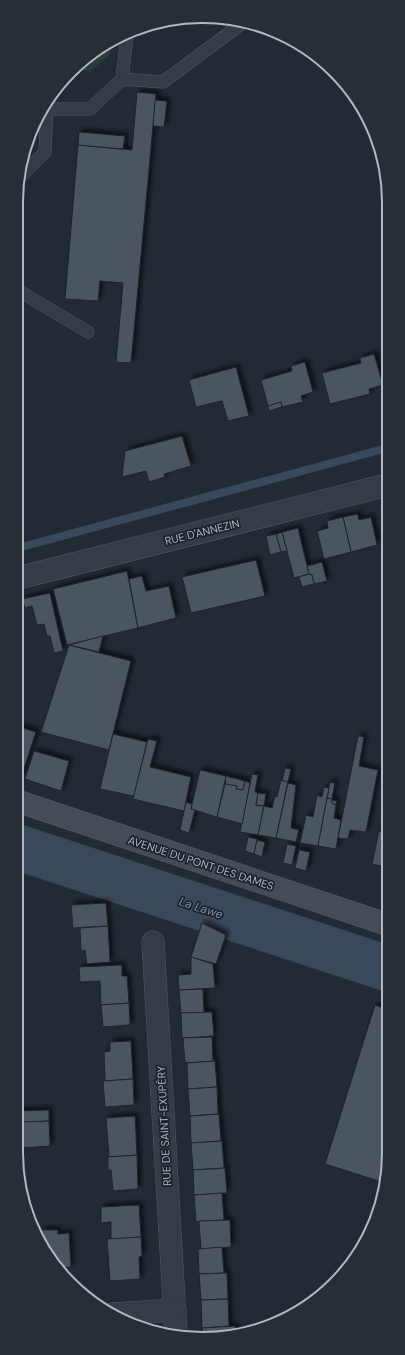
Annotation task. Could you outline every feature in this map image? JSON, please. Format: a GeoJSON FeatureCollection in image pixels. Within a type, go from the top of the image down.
{"type":"FeatureCollection","features":[{"type":"Feature","properties":{"kind":"street","name":"RUE D'ANNEZIN"},"geometry":{"type":"LineString","coordinates":[[23,577],[382,486]]}},
{"type":"Feature","properties":{"kind":"street","name":"AVENUE DU PONT DES DAMES"},"geometry":{"type":"LineString","coordinates":[[23,803],[157,849],[382,923]]}},
{"type":"Feature","properties":{"kind":"street","name":"RUE DE SAINT-EXUPÉRY"},"geometry":{"type":"LineString","coordinates":[[153,942],[176,1330]]}},
{"type":"Feature","properties":{"kind":"street"},"geometry":{"type":"LineString","coordinates":[[124,1313],[175,1310]]}},
{"type":"Feature","properties":{"kind":"lane"},"geometry":{"type":"LineString","coordinates":[[122,79],[164,82],[238,26]]}},
{"type":"Feature","properties":{"kind":"lane"},"geometry":{"type":"LineString","coordinates":[[49,109],[90,109],[122,79],[126,40]]}},
{"type":"Feature","properties":{"kind":"lane"},"geometry":{"type":"LineString","coordinates":[[26,171],[45,152],[47,113]]}},
{"type":"Feature","properties":{"kind":"lane"},"geometry":{"type":"LineString","coordinates":[[23,293],[88,332]]}},
{"type":"Feature","properties":{"kind":"shaded area"},"geometry":{"type":"Polygon","coordinates":[[[111,48],[110,54],[90,72],[82,70],[93,60],[111,48]]]}},
{"type":"Feature","properties":{"kind":"building"},"geometry":{"type":"Polygon","coordinates":[[[137,92],[156,94],[131,363],[116,362],[123,283],[100,281],[98,301],[65,299],[78,145],[132,150],[137,92]]]}},
{"type":"Feature","properties":{"kind":"building"},"geometry":{"type":"Polygon","coordinates":[[[155,100],[167,101],[164,127],[153,126],[155,100]]]}},
{"type":"Feature","properties":{"kind":"building"},"geometry":{"type":"Polygon","coordinates":[[[79,132],[125,136],[123,149],[78,145],[79,132]]]}},
{"type":"Feature","properties":{"kind":"building"},"geometry":{"type":"Polygon","coordinates":[[[374,354],[382,385],[369,389],[370,394],[330,404],[322,373],[361,363],[360,358],[374,354]]]}},
{"type":"Feature","properties":{"kind":"building"},"geometry":{"type":"Polygon","coordinates":[[[305,362],[313,392],[301,396],[303,402],[282,407],[281,402],[268,406],[261,380],[292,371],[291,366],[305,362]]]}},
{"type":"Feature","properties":{"kind":"building"},"geometry":{"type":"Polygon","coordinates":[[[236,367],[249,416],[228,421],[222,401],[196,407],[189,380],[236,367]]]}},
{"type":"Feature","properties":{"kind":"building"},"geometry":{"type":"Polygon","coordinates":[[[281,402],[282,407],[269,411],[268,406],[281,402]]]}},
{"type":"Feature","properties":{"kind":"building"},"geometry":{"type":"Polygon","coordinates":[[[182,436],[191,466],[164,474],[165,477],[149,482],[146,471],[122,477],[125,451],[182,436]]]}},
{"type":"Feature","properties":{"kind":"building"},"geometry":{"type":"Polygon","coordinates":[[[358,514],[359,520],[371,517],[377,545],[351,552],[343,517],[358,514]]]}},
{"type":"Feature","properties":{"kind":"building"},"geometry":{"type":"Polygon","coordinates":[[[343,517],[351,552],[324,559],[317,531],[328,528],[327,521],[343,517]]]}},
{"type":"Feature","properties":{"kind":"building"},"geometry":{"type":"Polygon","coordinates":[[[298,528],[309,574],[294,578],[282,532],[298,528]]]}},
{"type":"Feature","properties":{"kind":"building"},"geometry":{"type":"Polygon","coordinates":[[[282,532],[287,551],[281,552],[276,534],[282,532]]]}},
{"type":"Feature","properties":{"kind":"building"},"geometry":{"type":"Polygon","coordinates":[[[276,534],[281,552],[270,555],[266,536],[276,534]]]}},
{"type":"Feature","properties":{"kind":"building"},"geometry":{"type":"Polygon","coordinates":[[[256,560],[265,596],[191,613],[182,577],[256,560]]]}},
{"type":"Feature","properties":{"kind":"building"},"geometry":{"type":"Polygon","coordinates":[[[322,562],[327,581],[314,584],[312,575],[309,574],[307,566],[322,562]]]}},
{"type":"Feature","properties":{"kind":"building"},"geometry":{"type":"Polygon","coordinates":[[[127,571],[138,628],[67,645],[53,589],[127,571]]]}},
{"type":"Feature","properties":{"kind":"building"},"geometry":{"type":"Polygon","coordinates":[[[309,574],[312,575],[314,584],[302,587],[299,577],[309,574]]]}},
{"type":"Feature","properties":{"kind":"building"},"geometry":{"type":"Polygon","coordinates":[[[142,576],[146,591],[169,586],[176,618],[138,628],[129,579],[142,576]]]}},
{"type":"Feature","properties":{"kind":"building"},"geometry":{"type":"Polygon","coordinates":[[[50,593],[63,651],[54,653],[50,636],[47,636],[44,624],[37,625],[32,606],[25,608],[23,599],[50,593]]]}},
{"type":"Feature","properties":{"kind":"building"},"geometry":{"type":"Polygon","coordinates":[[[103,636],[99,652],[69,645],[103,636]]]}},
{"type":"Feature","properties":{"kind":"building"},"geometry":{"type":"Polygon","coordinates":[[[69,645],[131,661],[109,750],[41,732],[69,645]]]}},
{"type":"Feature","properties":{"kind":"building"},"geometry":{"type":"Polygon","coordinates":[[[23,728],[36,732],[23,772],[23,728]]]}},
{"type":"Feature","properties":{"kind":"building"},"geometry":{"type":"Polygon","coordinates":[[[113,734],[147,742],[134,796],[100,789],[113,734]]]}},
{"type":"Feature","properties":{"kind":"building"},"geometry":{"type":"Polygon","coordinates":[[[358,736],[364,737],[359,766],[378,770],[366,832],[350,830],[348,839],[338,838],[358,736]]]}},
{"type":"Feature","properties":{"kind":"building"},"geometry":{"type":"Polygon","coordinates":[[[148,739],[157,741],[150,767],[191,777],[184,811],[133,799],[148,739]]]}},
{"type":"Feature","properties":{"kind":"building"},"geometry":{"type":"Polygon","coordinates":[[[34,751],[69,761],[61,791],[25,779],[34,751]]]}},
{"type":"Feature","properties":{"kind":"building"},"geometry":{"type":"Polygon","coordinates":[[[285,768],[291,769],[288,782],[282,781],[285,768]]]}},
{"type":"Feature","properties":{"kind":"building"},"geometry":{"type":"Polygon","coordinates":[[[200,770],[226,776],[217,817],[191,809],[200,770]]]}},
{"type":"Feature","properties":{"kind":"building"},"geometry":{"type":"Polygon","coordinates":[[[252,774],[258,775],[255,792],[258,793],[256,805],[264,806],[258,835],[240,832],[252,774]]]}},
{"type":"Feature","properties":{"kind":"building"},"geometry":{"type":"Polygon","coordinates":[[[226,776],[245,781],[243,790],[236,789],[237,786],[225,784],[226,776]]]}},
{"type":"Feature","properties":{"kind":"building"},"geometry":{"type":"Polygon","coordinates":[[[281,780],[288,782],[276,838],[258,835],[264,806],[272,808],[275,796],[277,797],[281,780]]]}},
{"type":"Feature","properties":{"kind":"building"},"geometry":{"type":"Polygon","coordinates":[[[245,781],[250,783],[242,824],[217,817],[225,784],[237,786],[236,789],[243,790],[245,781]]]}},
{"type":"Feature","properties":{"kind":"building"},"geometry":{"type":"Polygon","coordinates":[[[330,782],[335,783],[332,799],[327,798],[330,782]]]}},
{"type":"Feature","properties":{"kind":"building"},"geometry":{"type":"Polygon","coordinates":[[[288,783],[296,785],[291,828],[299,830],[296,842],[276,838],[288,783]]]}},
{"type":"Feature","properties":{"kind":"building"},"geometry":{"type":"Polygon","coordinates":[[[324,787],[329,788],[318,846],[300,843],[306,815],[313,817],[317,795],[322,797],[324,787]]]}},
{"type":"Feature","properties":{"kind":"building"},"geometry":{"type":"Polygon","coordinates":[[[258,793],[266,794],[264,806],[256,805],[258,793]]]}},
{"type":"Feature","properties":{"kind":"building"},"geometry":{"type":"Polygon","coordinates":[[[327,798],[332,799],[332,803],[336,805],[334,818],[341,820],[336,849],[318,846],[327,798]]]}},
{"type":"Feature","properties":{"kind":"building"},"geometry":{"type":"Polygon","coordinates":[[[332,800],[337,801],[336,805],[332,803],[332,800]]]}},
{"type":"Feature","properties":{"kind":"building"},"geometry":{"type":"Polygon","coordinates":[[[186,802],[192,804],[191,809],[195,810],[189,833],[180,830],[186,802]]]}},
{"type":"Feature","properties":{"kind":"building"},"geometry":{"type":"Polygon","coordinates":[[[379,831],[382,832],[382,866],[372,864],[379,831]]]}},
{"type":"Feature","properties":{"kind":"building"},"geometry":{"type":"Polygon","coordinates":[[[248,837],[257,839],[254,854],[245,851],[248,837]]]}},
{"type":"Feature","properties":{"kind":"building"},"geometry":{"type":"Polygon","coordinates":[[[257,840],[265,842],[262,857],[254,854],[257,840]]]}},
{"type":"Feature","properties":{"kind":"building"},"geometry":{"type":"Polygon","coordinates":[[[287,844],[296,846],[292,865],[283,863],[287,844]]]}},
{"type":"Feature","properties":{"kind":"building"},"geometry":{"type":"Polygon","coordinates":[[[299,850],[310,852],[306,871],[295,868],[299,850]]]}},
{"type":"Feature","properties":{"kind":"building"},"geometry":{"type":"Polygon","coordinates":[[[106,903],[108,926],[73,928],[71,905],[106,903]]]}},
{"type":"Feature","properties":{"kind":"building"},"geometry":{"type":"Polygon","coordinates":[[[202,923],[226,935],[216,964],[191,957],[202,923]]]}},
{"type":"Feature","properties":{"kind":"building"},"geometry":{"type":"Polygon","coordinates":[[[108,926],[110,962],[87,964],[85,950],[81,951],[80,928],[108,926]]]}},
{"type":"Feature","properties":{"kind":"building"},"geometry":{"type":"Polygon","coordinates":[[[191,957],[213,964],[215,988],[179,990],[178,975],[191,974],[191,957]]]}},
{"type":"Feature","properties":{"kind":"building"},"geometry":{"type":"Polygon","coordinates":[[[122,965],[122,976],[127,976],[129,1003],[101,1005],[100,981],[80,982],[79,967],[122,965]]]}},
{"type":"Feature","properties":{"kind":"building"},"geometry":{"type":"Polygon","coordinates":[[[203,989],[204,1013],[181,1013],[179,990],[203,989]]]}},
{"type":"Feature","properties":{"kind":"building"},"geometry":{"type":"Polygon","coordinates":[[[129,1003],[130,1025],[103,1027],[101,1005],[129,1003]]]}},
{"type":"Feature","properties":{"kind":"building"},"geometry":{"type":"Polygon","coordinates":[[[375,1005],[382,1008],[382,1164],[380,1181],[325,1164],[375,1005]]]}},
{"type":"Feature","properties":{"kind":"building"},"geometry":{"type":"Polygon","coordinates":[[[212,1012],[214,1036],[182,1038],[181,1013],[212,1012]]]}},
{"type":"Feature","properties":{"kind":"building"},"geometry":{"type":"Polygon","coordinates":[[[212,1037],[213,1061],[215,1061],[185,1063],[183,1038],[212,1037]]]}},
{"type":"Feature","properties":{"kind":"building"},"geometry":{"type":"Polygon","coordinates":[[[131,1041],[133,1079],[105,1081],[104,1052],[110,1051],[110,1042],[131,1041]]]}},
{"type":"Feature","properties":{"kind":"building"},"geometry":{"type":"Polygon","coordinates":[[[215,1061],[217,1087],[188,1089],[187,1063],[215,1061]]]}},
{"type":"Feature","properties":{"kind":"building"},"geometry":{"type":"Polygon","coordinates":[[[133,1079],[134,1105],[105,1107],[103,1081],[133,1079]]]}},
{"type":"Feature","properties":{"kind":"building"},"geometry":{"type":"Polygon","coordinates":[[[217,1087],[218,1114],[190,1116],[188,1089],[217,1087]]]}},
{"type":"Feature","properties":{"kind":"building"},"geometry":{"type":"Polygon","coordinates":[[[49,1110],[49,1121],[23,1123],[23,1111],[49,1110]]]}},
{"type":"Feature","properties":{"kind":"building"},"geometry":{"type":"Polygon","coordinates":[[[219,1114],[221,1141],[191,1143],[190,1116],[219,1114]]]}},
{"type":"Feature","properties":{"kind":"building"},"geometry":{"type":"Polygon","coordinates":[[[135,1116],[137,1155],[109,1157],[106,1118],[135,1116]]]}},
{"type":"Feature","properties":{"kind":"building"},"geometry":{"type":"Polygon","coordinates":[[[49,1121],[50,1146],[23,1148],[23,1122],[49,1121]]]}},
{"type":"Feature","properties":{"kind":"building"},"geometry":{"type":"Polygon","coordinates":[[[222,1141],[224,1168],[193,1170],[191,1143],[222,1141]]]}},
{"type":"Feature","properties":{"kind":"building"},"geometry":{"type":"Polygon","coordinates":[[[137,1155],[138,1189],[113,1191],[111,1170],[108,1170],[108,1157],[137,1155]]]}},
{"type":"Feature","properties":{"kind":"building"},"geometry":{"type":"Polygon","coordinates":[[[225,1168],[227,1193],[194,1195],[193,1170],[225,1168]]]}},
{"type":"Feature","properties":{"kind":"building"},"geometry":{"type":"Polygon","coordinates":[[[222,1193],[224,1220],[196,1222],[194,1195],[222,1193]]]}},
{"type":"Feature","properties":{"kind":"building"},"geometry":{"type":"Polygon","coordinates":[[[139,1205],[141,1237],[111,1239],[111,1222],[101,1223],[101,1207],[139,1205]]]}},
{"type":"Feature","properties":{"kind":"building"},"geometry":{"type":"Polygon","coordinates":[[[230,1220],[231,1247],[201,1249],[199,1221],[230,1220]]]}},
{"type":"Feature","properties":{"kind":"building"},"geometry":{"type":"Polygon","coordinates":[[[41,1230],[58,1230],[58,1234],[69,1233],[71,1267],[65,1267],[60,1262],[41,1230]]]}},
{"type":"Feature","properties":{"kind":"building"},"geometry":{"type":"Polygon","coordinates":[[[141,1237],[142,1256],[139,1257],[140,1279],[110,1281],[107,1239],[141,1237]]]}},
{"type":"Feature","properties":{"kind":"building"},"geometry":{"type":"Polygon","coordinates":[[[222,1247],[224,1273],[199,1274],[198,1249],[222,1247]]]}},
{"type":"Feature","properties":{"kind":"building"},"geometry":{"type":"Polygon","coordinates":[[[227,1273],[228,1299],[201,1300],[199,1274],[227,1273]]]}},
{"type":"Feature","properties":{"kind":"building"},"geometry":{"type":"Polygon","coordinates":[[[228,1299],[229,1326],[202,1328],[201,1300],[228,1299]]]}},
{"type":"Feature","properties":{"kind":"building"},"geometry":{"type":"Polygon","coordinates":[[[235,1326],[235,1329],[202,1332],[202,1328],[235,1326]]]}},
{"type":"Feature","properties":{"kind":"waterway"},"geometry":{"type":"LineString","coordinates":[[23,547],[382,449]]}},
{"type":"Feature","properties":{"kind":"waterway","name":"La Lawe"},"geometry":{"type":"LineString","coordinates":[[23,849],[382,967]]}}]}
